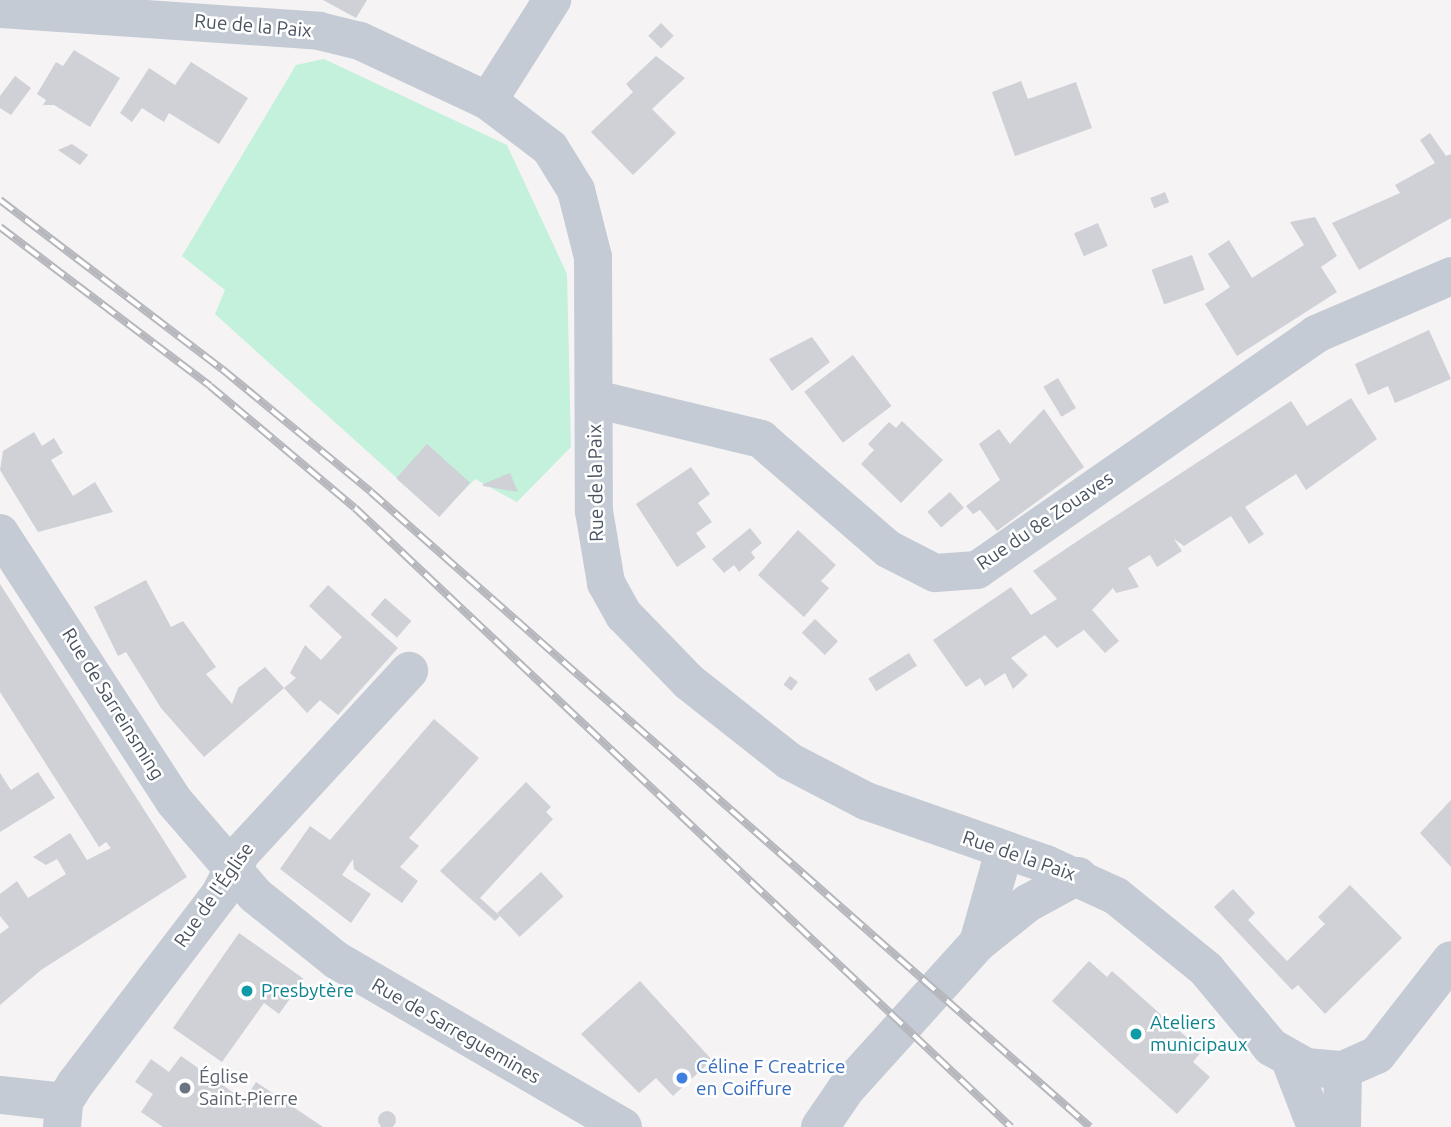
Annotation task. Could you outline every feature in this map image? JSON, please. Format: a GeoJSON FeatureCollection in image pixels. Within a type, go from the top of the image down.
{"type":"FeatureCollection","features":[{"type":"Feature","properties":{"kind":"street"},"geometry":{"type":"LineString","coordinates":[[488,102],[552,0]]}},
{"type":"Feature","properties":{"kind":"street","name":"Rue de la Paix"},"geometry":{"type":"LineString","coordinates":[[0,9],[319,31],[360,41],[488,102],[550,148],[576,190],[593,257],[597,553],[624,615],[689,682],[789,761],[866,801],[1078,876],[1171,935],[1290,1060]]}},
{"type":"Feature","properties":{"kind":"street","name":"Rue du 8e Zouaves"},"geometry":{"type":"LineString","coordinates":[[595,399],[761,439],[888,549],[935,573],[977,570],[1316,334],[1451,276]]}},
{"type":"Feature","properties":{"kind":"street","name":"Rue de Sarreinsming"},"geometry":{"type":"LineString","coordinates":[[0,533],[174,801],[231,872]]}},
{"type":"Feature","properties":{"kind":"street","name":"Rue de l'Église"},"geometry":{"type":"LineString","coordinates":[[0,1095],[63,1115],[231,872],[409,671]]}},
{"type":"Feature","properties":{"kind":"street"},"geometry":{"type":"LineString","coordinates":[[978,943],[1004,851]]}},
{"type":"Feature","properties":{"kind":"street","name":"Rue de Sarreguemines"},"geometry":{"type":"LineString","coordinates":[[231,872],[335,960],[623,1127]]}},
{"type":"Feature","properties":{"kind":"street"},"geometry":{"type":"LineString","coordinates":[[820,1127],[846,1089],[978,943],[1028,903],[1078,876]]}},
{"type":"Feature","properties":{"kind":"street"},"geometry":{"type":"LineString","coordinates":[[1290,1060],[1343,1070],[1391,1041],[1451,960]]}},
{"type":"Feature","properties":{"kind":"street"},"geometry":{"type":"LineString","coordinates":[[1290,1060],[1316,1127]]}},
{"type":"Feature","properties":{"kind":"street"},"geometry":{"type":"LineString","coordinates":[[1342,1127],[1343,1070]]}},
{"type":"Feature","properties":{"kind":"green space"},"geometry":{"type":"Polygon","coordinates":[[[324,59],[507,145],[567,274],[571,447],[517,502],[475,479],[439,516],[215,314],[225,290],[182,256],[296,65],[324,59]]]}},
{"type":"Feature","properties":{"kind":"building"},"geometry":{"type":"Polygon","coordinates":[[[323,0],[367,0],[356,18],[323,0]]]}},
{"type":"Feature","properties":{"kind":"building"},"geometry":{"type":"Polygon","coordinates":[[[661,23],[674,36],[661,48],[648,36],[661,23]]]}},
{"type":"Feature","properties":{"kind":"building"},"geometry":{"type":"Polygon","coordinates":[[[74,50],[120,78],[90,127],[54,105],[43,105],[46,100],[37,94],[56,62],[63,66],[74,50]]]}},
{"type":"Feature","properties":{"kind":"building"},"geometry":{"type":"Polygon","coordinates":[[[656,56],[685,78],[652,109],[676,133],[633,175],[591,132],[633,92],[626,84],[656,56]]]}},
{"type":"Feature","properties":{"kind":"building"},"geometry":{"type":"Polygon","coordinates":[[[191,62],[248,98],[219,144],[169,113],[164,122],[142,108],[132,122],[120,113],[149,68],[175,85],[191,62]]]}},
{"type":"Feature","properties":{"kind":"building"},"geometry":{"type":"Polygon","coordinates":[[[15,76],[31,88],[11,115],[0,108],[0,96],[15,76]]]}},
{"type":"Feature","properties":{"kind":"building"},"geometry":{"type":"Polygon","coordinates":[[[1021,81],[1028,99],[1076,82],[1092,128],[1015,156],[992,92],[1021,81]]]}},
{"type":"Feature","properties":{"kind":"building"},"geometry":{"type":"Polygon","coordinates":[[[1430,133],[1446,156],[1451,154],[1451,218],[1359,270],[1332,223],[1400,193],[1395,185],[1435,163],[1420,140],[1430,133]]]}},
{"type":"Feature","properties":{"kind":"building"},"geometry":{"type":"Polygon","coordinates":[[[72,144],[88,155],[80,165],[58,150],[72,144]]]}},
{"type":"Feature","properties":{"kind":"building"},"geometry":{"type":"Polygon","coordinates":[[[1165,192],[1169,202],[1154,208],[1150,198],[1165,192]]]}},
{"type":"Feature","properties":{"kind":"building"},"geometry":{"type":"Polygon","coordinates":[[[1315,217],[1337,256],[1321,267],[1337,292],[1237,356],[1205,304],[1230,287],[1208,254],[1229,240],[1252,278],[1304,245],[1290,222],[1315,217]]]}},
{"type":"Feature","properties":{"kind":"building"},"geometry":{"type":"Polygon","coordinates":[[[1098,223],[1108,246],[1084,256],[1074,233],[1098,223]]]}},
{"type":"Feature","properties":{"kind":"building"},"geometry":{"type":"Polygon","coordinates":[[[1192,255],[1205,290],[1164,304],[1152,270],[1192,255]]]}},
{"type":"Feature","properties":{"kind":"building"},"geometry":{"type":"Polygon","coordinates":[[[1429,330],[1451,379],[1395,403],[1388,386],[1368,395],[1355,364],[1429,330]]]}},
{"type":"Feature","properties":{"kind":"building"},"geometry":{"type":"Polygon","coordinates":[[[812,337],[830,362],[792,391],[769,359],[812,337]]]}},
{"type":"Feature","properties":{"kind":"building"},"geometry":{"type":"Polygon","coordinates":[[[853,355],[892,406],[843,443],[804,392],[853,355]]]}},
{"type":"Feature","properties":{"kind":"building"},"geometry":{"type":"Polygon","coordinates":[[[1058,378],[1076,408],[1061,417],[1043,387],[1058,378]]]}},
{"type":"Feature","properties":{"kind":"building"},"geometry":{"type":"Polygon","coordinates":[[[1351,398],[1377,439],[1306,490],[1296,474],[1245,507],[1264,534],[1249,544],[1231,516],[1184,546],[1174,539],[1182,551],[1157,567],[1150,555],[1128,568],[1139,587],[1116,593],[1113,588],[1092,610],[1119,641],[1105,653],[1084,630],[1057,648],[1045,635],[1011,658],[1028,675],[1013,689],[1005,673],[985,686],[980,678],[966,687],[933,640],[1011,587],[1031,615],[1057,599],[1033,571],[1291,401],[1307,426],[1351,398]]]}},
{"type":"Feature","properties":{"kind":"building"},"geometry":{"type":"Polygon","coordinates":[[[1044,409],[1084,467],[997,531],[980,510],[973,514],[966,506],[1000,480],[979,444],[999,429],[1010,444],[1044,409]]]}},
{"type":"Feature","properties":{"kind":"building"},"geometry":{"type":"Polygon","coordinates":[[[902,421],[943,460],[901,503],[861,464],[874,450],[868,444],[889,422],[896,428],[902,421]]]}},
{"type":"Feature","properties":{"kind":"building"},"geometry":{"type":"Polygon","coordinates":[[[34,432],[42,446],[54,438],[63,453],[51,460],[73,496],[95,482],[113,512],[38,532],[0,470],[3,451],[34,432]]]}},
{"type":"Feature","properties":{"kind":"building"},"geometry":{"type":"Polygon","coordinates":[[[427,444],[470,483],[439,517],[396,478],[427,444]]]}},
{"type":"Feature","properties":{"kind":"building"},"geometry":{"type":"Polygon","coordinates":[[[691,467],[710,494],[698,503],[712,522],[696,533],[706,547],[677,567],[636,504],[691,467]]]}},
{"type":"Feature","properties":{"kind":"building"},"geometry":{"type":"Polygon","coordinates":[[[510,473],[518,492],[483,486],[483,484],[510,473]]]}},
{"type":"Feature","properties":{"kind":"building"},"geometry":{"type":"Polygon","coordinates":[[[950,492],[964,508],[941,528],[927,512],[950,492]]]}},
{"type":"Feature","properties":{"kind":"building"},"geometry":{"type":"Polygon","coordinates":[[[750,528],[762,543],[751,552],[755,558],[739,572],[734,565],[724,573],[712,559],[750,528]]]}},
{"type":"Feature","properties":{"kind":"building"},"geometry":{"type":"Polygon","coordinates":[[[798,530],[836,565],[821,581],[829,588],[804,617],[758,575],[798,530]]]}},
{"type":"Feature","properties":{"kind":"building"},"geometry":{"type":"Polygon","coordinates":[[[146,580],[171,627],[183,621],[216,667],[206,674],[232,704],[238,688],[265,667],[284,688],[204,757],[161,708],[126,652],[118,656],[94,607],[146,580]]]}},
{"type":"Feature","properties":{"kind":"building"},"geometry":{"type":"Polygon","coordinates":[[[0,584],[187,877],[41,970],[0,1005],[0,934],[9,927],[0,916],[0,894],[17,881],[28,898],[66,874],[57,859],[46,865],[33,857],[70,833],[87,860],[111,848],[106,842],[99,847],[0,692],[0,584]]]}},
{"type":"Feature","properties":{"kind":"building"},"geometry":{"type":"Polygon","coordinates":[[[328,585],[398,648],[338,715],[320,700],[307,713],[284,688],[296,678],[290,673],[305,645],[321,660],[342,637],[309,606],[328,585]]]}},
{"type":"Feature","properties":{"kind":"building"},"geometry":{"type":"Polygon","coordinates":[[[385,598],[411,621],[397,638],[371,615],[385,598]]]}},
{"type":"Feature","properties":{"kind":"building"},"geometry":{"type":"Polygon","coordinates":[[[815,619],[838,641],[825,655],[802,633],[815,619]]]}},
{"type":"Feature","properties":{"kind":"building"},"geometry":{"type":"Polygon","coordinates":[[[909,653],[917,666],[876,691],[868,678],[909,653]]]}},
{"type":"Feature","properties":{"kind":"building"},"geometry":{"type":"Polygon","coordinates":[[[790,676],[798,682],[791,691],[783,685],[790,676]]]}},
{"type":"Feature","properties":{"kind":"building"},"geometry":{"type":"Polygon","coordinates":[[[434,719],[479,758],[409,838],[419,846],[400,867],[418,881],[402,903],[354,869],[353,859],[342,875],[371,894],[351,923],[280,869],[310,826],[330,840],[434,719]]]}},
{"type":"Feature","properties":{"kind":"building"},"geometry":{"type":"Polygon","coordinates":[[[38,772],[55,798],[0,832],[0,773],[11,790],[38,772]]]}},
{"type":"Feature","properties":{"kind":"building"},"geometry":{"type":"Polygon","coordinates":[[[526,782],[551,807],[546,812],[553,819],[480,898],[500,916],[495,921],[440,871],[526,782]]]}},
{"type":"Feature","properties":{"kind":"building"},"geometry":{"type":"Polygon","coordinates":[[[1451,800],[1451,867],[1420,833],[1451,800]]]}},
{"type":"Feature","properties":{"kind":"building"},"geometry":{"type":"Polygon","coordinates":[[[541,872],[564,896],[520,937],[497,913],[541,872]]]}},
{"type":"Feature","properties":{"kind":"building"},"geometry":{"type":"Polygon","coordinates":[[[1350,885],[1402,938],[1325,1014],[1298,985],[1292,990],[1214,907],[1233,889],[1255,913],[1248,920],[1287,961],[1325,924],[1318,917],[1350,885]]]}},
{"type":"Feature","properties":{"kind":"building","name":"Presbytère"},"geometry":{"type":"Polygon","coordinates":[[[239,933],[304,979],[279,1014],[264,1003],[222,1062],[173,1028],[239,933]]]}},
{"type":"Feature","properties":{"kind":"building","name":"Ateliers municipaux"},"geometry":{"type":"Polygon","coordinates":[[[1089,961],[1107,977],[1112,971],[1202,1051],[1193,1062],[1210,1077],[1177,1114],[1052,1001],[1089,961]]]}},
{"type":"Feature","properties":{"kind":"building"},"geometry":{"type":"Polygon","coordinates":[[[640,981],[712,1060],[673,1096],[656,1078],[639,1093],[581,1034],[640,981]]]}},
{"type":"Feature","properties":{"kind":"building","name":"Église Saint-Pierre"},"geometry":{"type":"Polygon","coordinates":[[[181,1056],[244,1100],[256,1082],[323,1127],[163,1127],[141,1112],[153,1094],[135,1082],[151,1059],[169,1072],[181,1056]]]}},
{"type":"Feature","properties":{"kind":"building"},"geometry":{"type":"Polygon","coordinates":[[[387,1111],[393,1114],[396,1120],[393,1126],[387,1129],[381,1126],[378,1120],[381,1114],[387,1111]]]}},
{"type":"Feature","properties":{"kind":"railway"},"geometry":{"type":"LineString","coordinates":[[0,200],[222,369],[371,492],[1090,1127]]}},
{"type":"Feature","properties":{"kind":"railway"},"geometry":{"type":"LineString","coordinates":[[0,227],[210,386],[355,508],[1011,1127]]}},
{"type":"Feature","properties":{"kind":"place","name":"Presbytère"},"geometry":{"type":"Point","coordinates":[247,991]}},
{"type":"Feature","properties":{"kind":"place","name":"Ateliers municipaux"},"geometry":{"type":"Point","coordinates":[1136,1034]}},
{"type":"Feature","properties":{"kind":"place","name":"Céline F Creatrice en Coiffure"},"geometry":{"type":"Point","coordinates":[682,1078]}},
{"type":"Feature","properties":{"kind":"place","name":"Église Saint-Pierre"},"geometry":{"type":"Point","coordinates":[185,1088]}}]}
